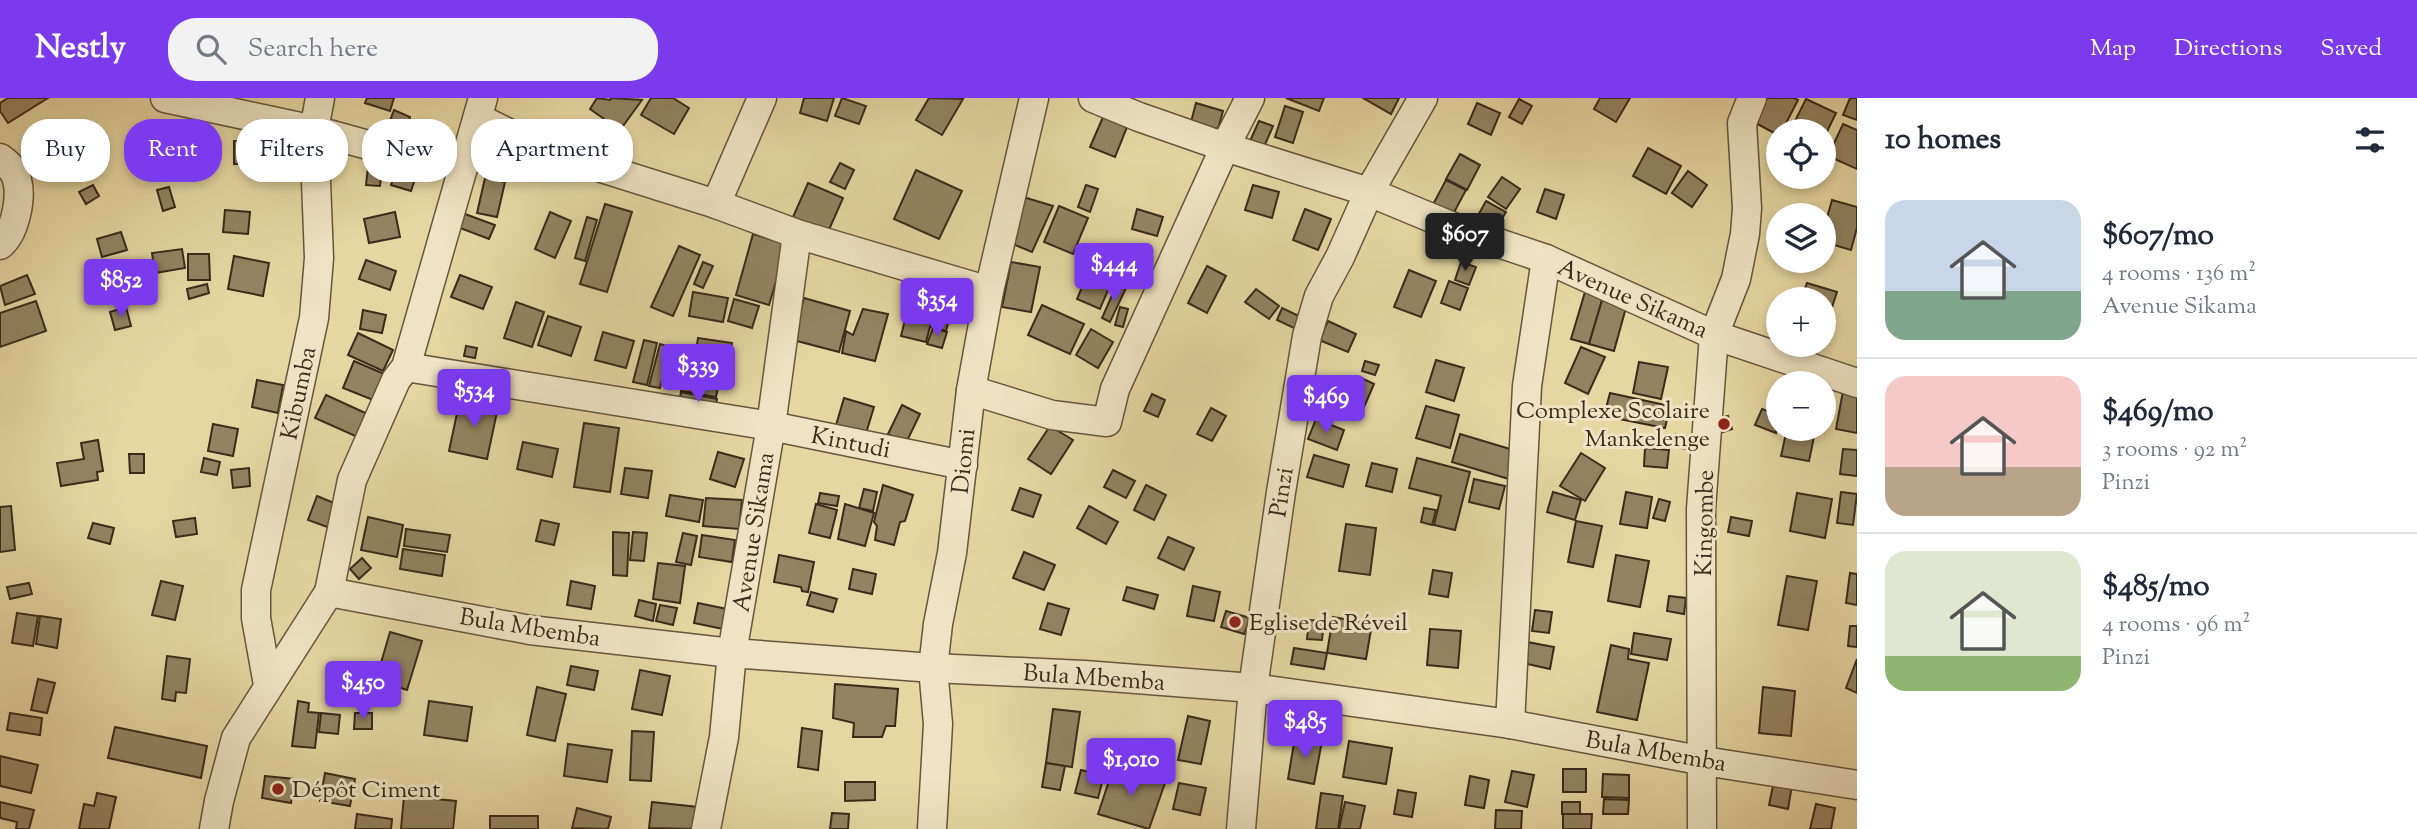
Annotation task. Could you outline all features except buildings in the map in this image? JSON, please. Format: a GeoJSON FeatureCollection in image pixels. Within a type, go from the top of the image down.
{"type":"FeatureCollection","features":[{"type":"Feature","properties":{"kind":"street"},"geometry":{"type":"LineString","coordinates":[[165,98],[262,119]]}},
{"type":"Feature","properties":{"kind":"street","name":"Kibumba"},"geometry":{"type":"LineString","coordinates":[[315,119],[320,98]]}},
{"type":"Feature","properties":{"kind":"street"},"geometry":{"type":"LineString","coordinates":[[716,204],[762,98]]}},
{"type":"Feature","properties":{"kind":"street","name":"Diomi"},"geometry":{"type":"LineString","coordinates":[[932,829],[938,724],[933,668],[938,624],[952,553],[971,390],[989,291],[1034,98]]}},
{"type":"Feature","properties":{"kind":"street","name":"Avenue Sikama"},"geometry":{"type":"LineString","coordinates":[[1093,98],[1225,147],[1369,192],[1463,232],[1546,259],[1714,335],[1857,383]]}},
{"type":"Feature","properties":{"kind":"street"},"geometry":{"type":"LineString","coordinates":[[971,390],[1052,415],[1107,422],[1115,389],[1250,98]]}},
{"type":"Feature","properties":{"kind":"street","name":"Pinzi"},"geometry":{"type":"LineString","coordinates":[[1241,829],[1253,688],[1281,492],[1307,337],[1319,296],[1369,192],[1423,98]]}},
{"type":"Feature","properties":{"kind":"street","name":"Kingombe"},"geometry":{"type":"LineString","coordinates":[[1702,829],[1704,761],[1701,509],[1714,335],[1735,279],[1745,234],[1747,208],[1742,123],[1752,98]]}},
{"type":"Feature","properties":{"kind":"street"},"geometry":{"type":"LineString","coordinates":[[214,829],[236,738],[329,592],[352,480],[396,380],[406,367],[481,108],[541,149],[716,204],[797,234],[989,291]]}},
{"type":"Feature","properties":{"kind":"street"},"geometry":{"type":"LineString","coordinates":[[348,140],[464,165]]}},
{"type":"Feature","properties":{"kind":"street"},"geometry":{"type":"LineString","coordinates":[[0,158],[11,166],[18,180],[18,207],[7,240],[0,245]]}},
{"type":"Feature","properties":{"kind":"street","name":"Kibumba"},"geometry":{"type":"LineString","coordinates":[[268,685],[256,618],[256,590],[314,318],[319,258],[315,182]]}},
{"type":"Feature","properties":{"kind":"street","name":"Avenue Sikama"},"geometry":{"type":"LineString","coordinates":[[706,829],[724,737],[733,653],[771,426],[797,234]]}},
{"type":"Feature","properties":{"kind":"street"},"geometry":{"type":"LineString","coordinates":[[1510,724],[1527,386],[1546,259]]}},
{"type":"Feature","properties":{"kind":"street","name":"Kintudi"},"geometry":{"type":"LineString","coordinates":[[406,367],[771,426],[963,465]]}},
{"type":"Feature","properties":{"kind":"street","name":"Bula Mbemba"},"geometry":{"type":"LineString","coordinates":[[329,592],[530,630],[733,653],[1253,688],[1510,724],[1704,761],[1857,785]]}},
{"type":"Feature","properties":{"kind":"place","name":"Complexe Scolaire Mankelenge"},"geometry":{"type":"Point","coordinates":[1724,424]}},
{"type":"Feature","properties":{"kind":"place","name":"Eglise de Réveil"},"geometry":{"type":"Point","coordinates":[1235,622]}},
{"type":"Feature","properties":{"kind":"place","name":"Dépôt Ciment"},"geometry":{"type":"Point","coordinates":[278,789]}}]}
